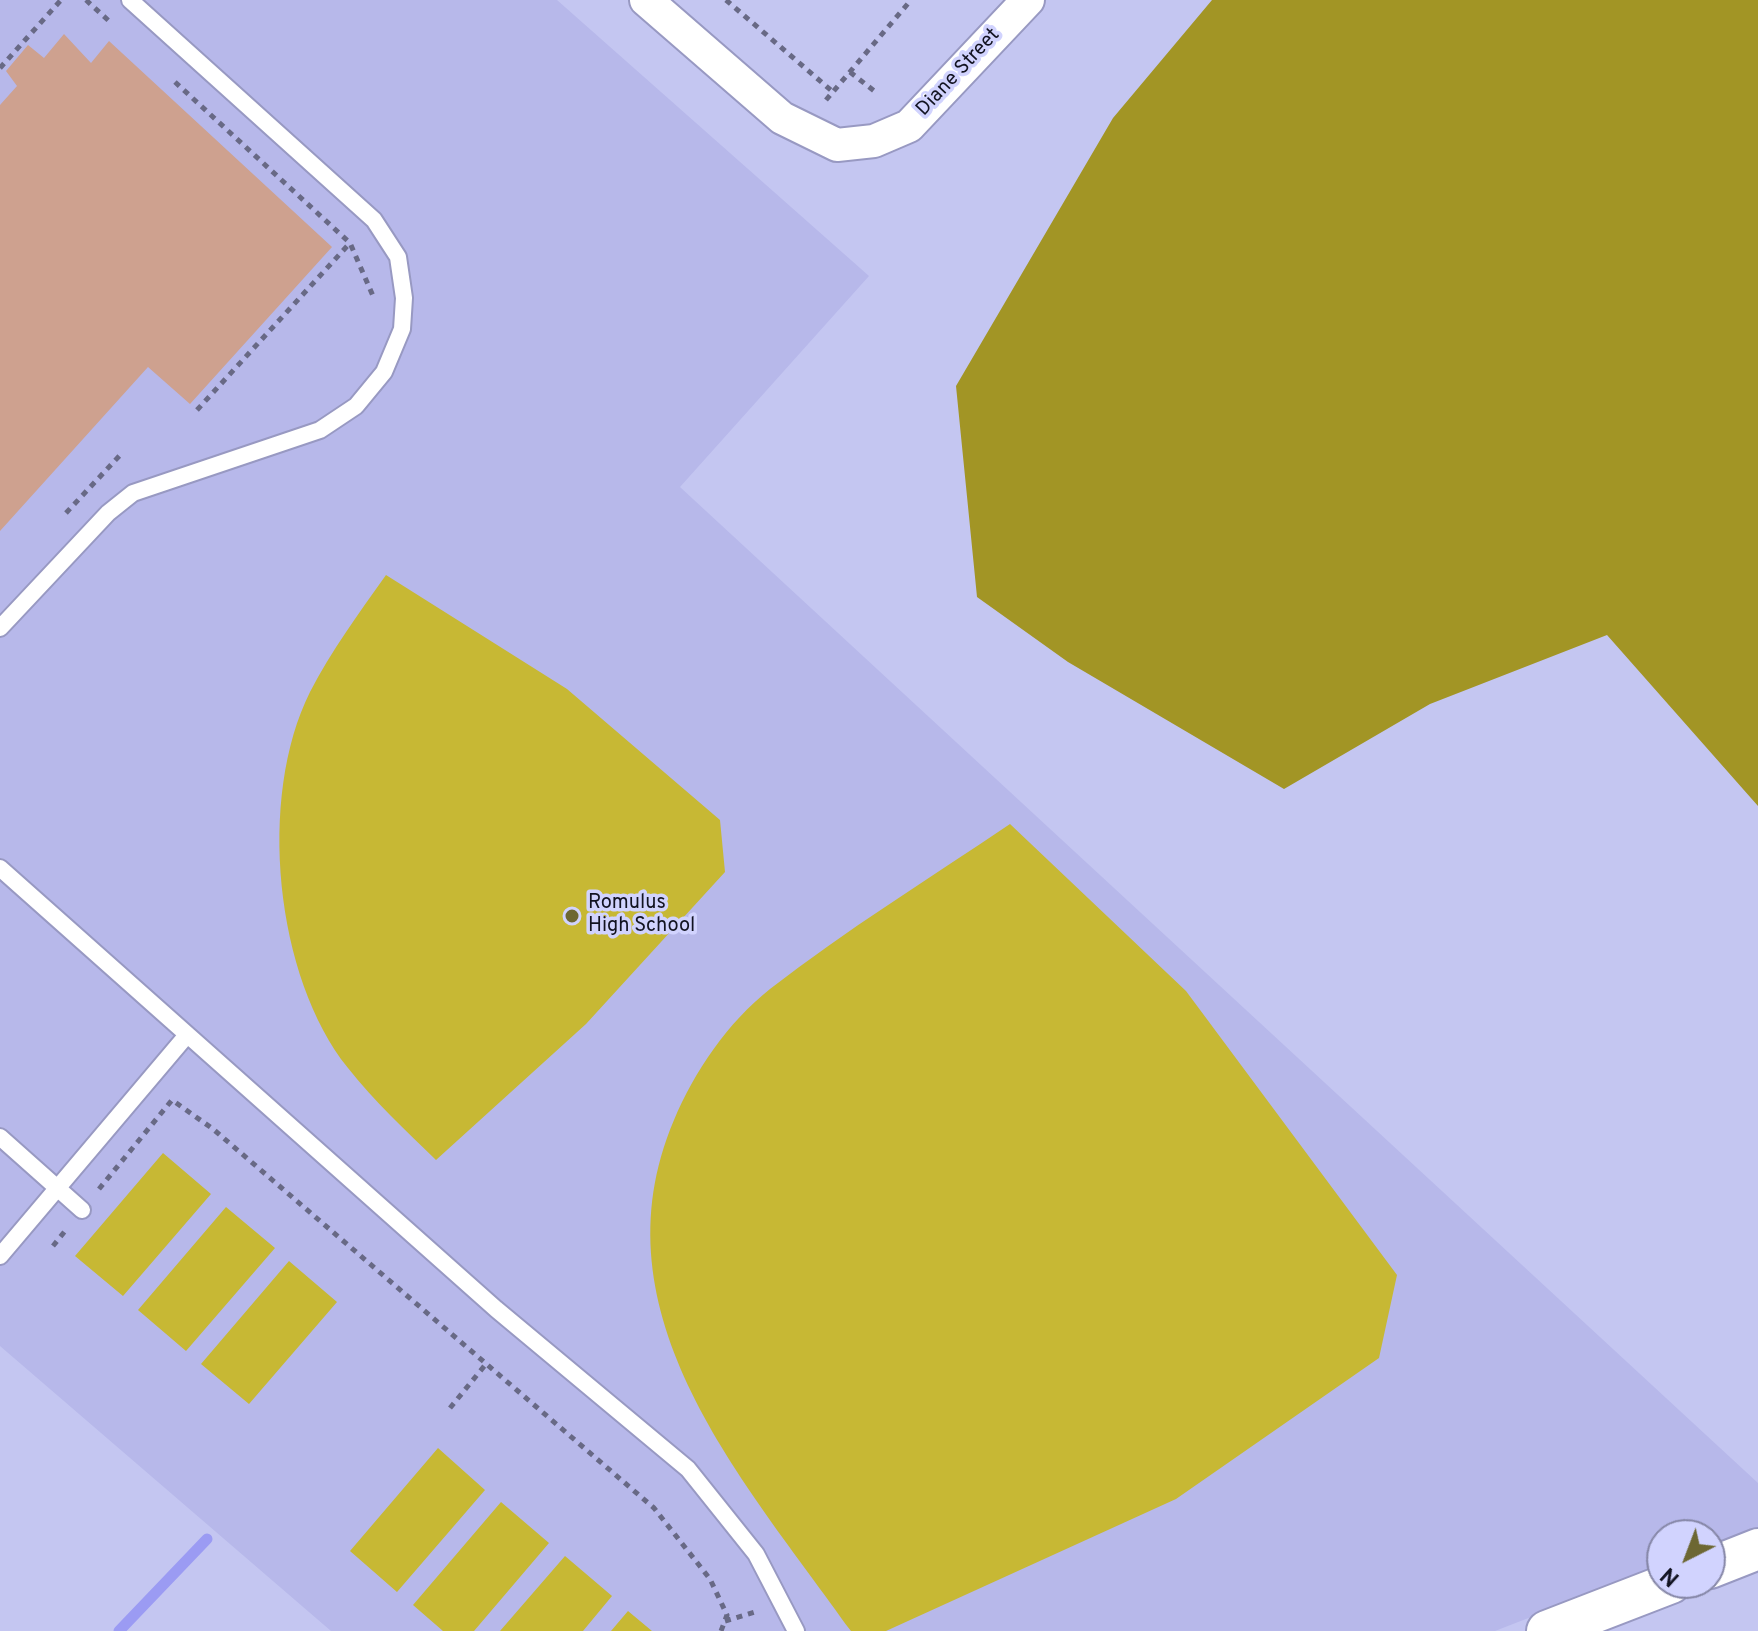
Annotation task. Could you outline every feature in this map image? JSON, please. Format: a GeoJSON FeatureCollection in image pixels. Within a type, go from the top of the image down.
{"type":"FeatureCollection","features":[{"type":"Feature","properties":{"kind":"street","name":"Diane Street"},"geometry":{"type":"LineString","coordinates":[[646,0],[782,118],[837,145],[874,141],[909,126],[1028,0]]}},
{"type":"Feature","properties":{"kind":"street"},"geometry":{"type":"LineString","coordinates":[[1726,1562],[1758,1549]]}},
{"type":"Feature","properties":{"kind":"street"},"geometry":{"type":"LineString","coordinates":[[1547,1631],[1646,1593]]}},
{"type":"Feature","properties":{"kind":"lane"},"geometry":{"type":"LineString","coordinates":[[0,628],[108,513],[133,493],[320,430],[356,406],[384,372],[402,329],[404,298],[398,257],[374,220],[130,0]]}},
{"type":"Feature","properties":{"kind":"lane"},"geometry":{"type":"LineString","coordinates":[[0,868],[496,1309],[688,1469],[756,1554],[796,1631]]}},
{"type":"Feature","properties":{"kind":"lane"},"geometry":{"type":"LineString","coordinates":[[0,1256],[187,1035]]}},
{"type":"Feature","properties":{"kind":"lane"},"geometry":{"type":"LineString","coordinates":[[0,1137],[82,1210]]}},
{"type":"Feature","properties":{"kind":"path"},"geometry":{"type":"LineString","coordinates":[[0,68],[61,0]]}},
{"type":"Feature","properties":{"kind":"path"},"geometry":{"type":"LineString","coordinates":[[86,0],[121,32]]}},
{"type":"Feature","properties":{"kind":"path"},"geometry":{"type":"LineString","coordinates":[[726,0],[833,92]]}},
{"type":"Feature","properties":{"kind":"path"},"geometry":{"type":"LineString","coordinates":[[823,104],[911,0]]}},
{"type":"Feature","properties":{"kind":"path"},"geometry":{"type":"LineString","coordinates":[[850,72],[878,94]]}},
{"type":"Feature","properties":{"kind":"path"},"geometry":{"type":"LineString","coordinates":[[166,74],[350,243],[373,296]]}},
{"type":"Feature","properties":{"kind":"path"},"geometry":{"type":"LineString","coordinates":[[197,410],[350,243]]}},
{"type":"Feature","properties":{"kind":"path"},"geometry":{"type":"LineString","coordinates":[[53,1246],[172,1100],[213,1129],[654,1508],[680,1536],[710,1579],[727,1615],[721,1631]]}},
{"type":"Feature","properties":{"kind":"path"},"geometry":{"type":"LineString","coordinates":[[450,1408],[486,1364]]}},
{"type":"Feature","properties":{"kind":"path"},"geometry":{"type":"LineString","coordinates":[[724,1621],[763,1609],[767,1620]]}},
{"type":"Feature","properties":{"kind":"shaded area","name":"Romulus High School"},"geometry":{"type":"Polygon","coordinates":[[[0,0],[557,0],[869,276],[680,487],[1758,1483],[1758,1528],[1726,1541],[1726,1519],[1646,1519],[1646,1572],[1495,1631],[331,1631],[0,1346],[0,0]]]}},
{"type":"Feature","properties":{"kind":"shaded area"},"geometry":{"type":"Polygon","coordinates":[[[1212,0],[1758,0],[1758,806],[1607,635],[1430,704],[1284,789],[1068,662],[977,597],[956,386],[1113,118],[1212,0]]]}},
{"type":"Feature","properties":{"kind":"shaded area"},"geometry":{"type":"Polygon","coordinates":[[[386,575],[567,689],[720,820],[725,872],[586,1024],[436,1160],[358,1080],[323,1030],[304,986],[290,937],[282,886],[279,834],[283,783],[293,735],[318,677],[386,575]]]}},
{"type":"Feature","properties":{"kind":"shaded area"},"geometry":{"type":"Polygon","coordinates":[[[1010,824],[1186,991],[1397,1275],[1379,1358],[1176,1499],[886,1631],[851,1631],[727,1455],[692,1392],[666,1328],[652,1261],[653,1192],[682,1102],[702,1066],[740,1017],[770,989],[828,946],[1010,824]]]}},
{"type":"Feature","properties":{"kind":"shaded area"},"geometry":{"type":"Polygon","coordinates":[[[163,1153],[211,1194],[123,1296],[75,1256],[163,1153]]]}},
{"type":"Feature","properties":{"kind":"shaded area"},"geometry":{"type":"Polygon","coordinates":[[[226,1207],[275,1248],[186,1351],[138,1310],[226,1207]]]}},
{"type":"Feature","properties":{"kind":"shaded area"},"geometry":{"type":"Polygon","coordinates":[[[289,1261],[337,1302],[249,1404],[201,1364],[289,1261]]]}},
{"type":"Feature","properties":{"kind":"shaded area"},"geometry":{"type":"Polygon","coordinates":[[[438,1448],[485,1490],[397,1592],[350,1551],[438,1448]]]}},
{"type":"Feature","properties":{"kind":"shaded area"},"geometry":{"type":"Polygon","coordinates":[[[501,1502],[549,1543],[474,1631],[443,1631],[413,1605],[501,1502]]]}},
{"type":"Feature","properties":{"kind":"shaded area"},"geometry":{"type":"Polygon","coordinates":[[[565,1556],[612,1596],[583,1631],[500,1631],[565,1556]]]}},
{"type":"Feature","properties":{"kind":"shaded area"},"geometry":{"type":"Polygon","coordinates":[[[628,1611],[652,1631],[611,1631],[628,1611]]]}},
{"type":"Feature","properties":{"kind":"building"},"geometry":{"type":"Polygon","coordinates":[[[64,34],[91,63],[109,41],[332,247],[190,404],[148,367],[0,531],[0,105],[17,86],[6,71],[28,45],[44,58],[64,34]]]}},
{"type":"Feature","properties":{"kind":"waterway"},"geometry":{"type":"LineString","coordinates":[[119,1631],[207,1539]]}},
{"type":"Feature","properties":{"kind":"place","name":"Romulus High School"},"geometry":{"type":"Point","coordinates":[572,916]}}]}
